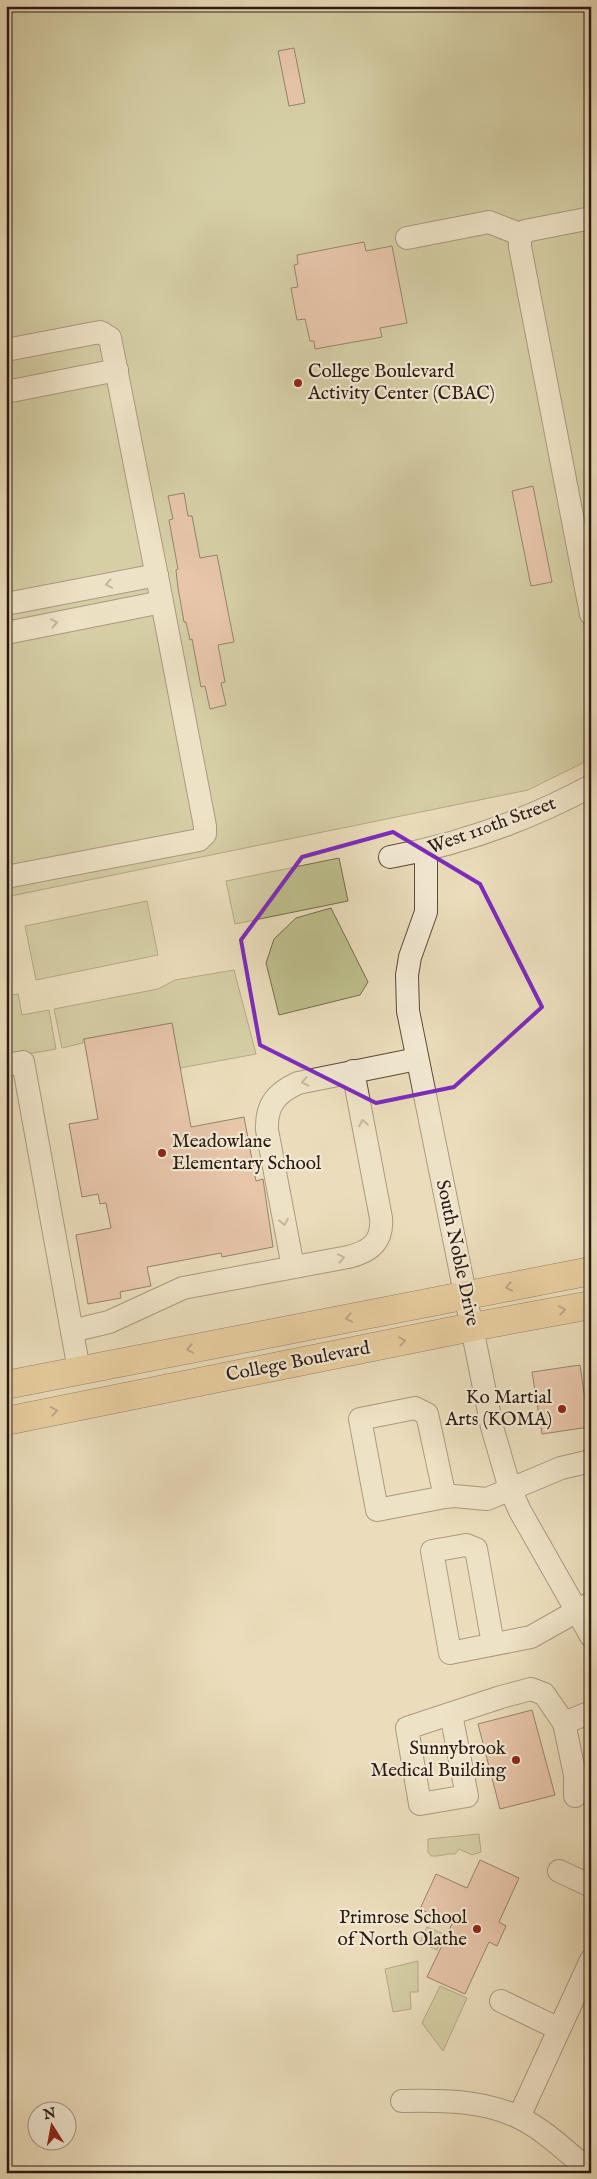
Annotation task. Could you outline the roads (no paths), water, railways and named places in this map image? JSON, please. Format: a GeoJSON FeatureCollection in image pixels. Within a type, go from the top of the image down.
{"type":"FeatureCollection","features":[{"type":"Feature","properties":{"kind":"main road","name":"College Boulevard"},"geometry":{"type":"LineString","coordinates":[[6,1385],[591,1270]]}},
{"type":"Feature","properties":{"kind":"main road","name":"College Boulevard"},"geometry":{"type":"LineString","coordinates":[[6,1421],[472,1327],[591,1305]]}},
{"type":"Feature","properties":{"kind":"street"},"geometry":{"type":"LineString","coordinates":[[591,218],[528,230],[522,236],[520,246],[591,614]]}},
{"type":"Feature","properties":{"kind":"street"},"geometry":{"type":"LineString","coordinates":[[407,238],[488,222],[522,236]]}},
{"type":"Feature","properties":{"kind":"street"},"geometry":{"type":"LineString","coordinates":[[6,350],[105,333],[110,338],[205,826],[204,834],[199,840],[6,877]]}},
{"type":"Feature","properties":{"kind":"street"},"geometry":{"type":"LineString","coordinates":[[6,392],[117,370]]}},
{"type":"Feature","properties":{"kind":"street"},"geometry":{"type":"LineString","coordinates":[[6,604],[157,575]]}},
{"type":"Feature","properties":{"kind":"street"},"geometry":{"type":"LineString","coordinates":[[6,633],[162,602]]}},
{"type":"Feature","properties":{"kind":"street","name":"West 110th Street"},"geometry":{"type":"LineString","coordinates":[[390,857],[426,851],[524,819],[591,786]]}},
{"type":"Feature","properties":{"kind":"street","name":"South Noble Drive"},"geometry":{"type":"LineString","coordinates":[[426,851],[426,912],[410,957],[406,975],[408,1011],[492,1427],[510,1489],[520,1511],[583,1606],[591,1636]]}},
{"type":"Feature","properties":{"kind":"street"},"geometry":{"type":"LineString","coordinates":[[293,1268],[267,1130],[269,1108],[274,1098],[285,1089],[298,1083],[417,1059]]}},
{"type":"Feature","properties":{"kind":"street"},"geometry":{"type":"LineString","coordinates":[[14,1063],[80,1370]]}},
{"type":"Feature","properties":{"kind":"street"},"geometry":{"type":"LineString","coordinates":[[72,1331],[109,1322],[183,1288],[362,1254],[370,1249],[380,1235],[381,1218],[353,1071]]}},
{"type":"Feature","properties":{"kind":"street"},"geometry":{"type":"LineString","coordinates":[[445,1497],[427,1414],[416,1408],[360,1419],[378,1510],[454,1496],[488,1499],[562,1468],[591,1461]]}},
{"type":"Feature","properties":{"kind":"street"},"geometry":{"type":"LineString","coordinates":[[494,1644],[476,1549],[466,1545],[432,1551],[450,1653],[531,1637],[583,1606]]}},
{"type":"Feature","properties":{"kind":"street"},"geometry":{"type":"LineString","coordinates":[[451,1714],[501,1696],[532,1690],[544,1694],[564,1724],[575,1775],[574,1796]]}},
{"type":"Feature","properties":{"kind":"street"},"geometry":{"type":"LineString","coordinates":[[564,1724],[591,1712]]}},
{"type":"Feature","properties":{"kind":"street"},"geometry":{"type":"LineString","coordinates":[[560,1872],[591,1886]]}},
{"type":"Feature","properties":{"kind":"street"},"geometry":{"type":"LineString","coordinates":[[519,2118],[591,1960]]}},
{"type":"Feature","properties":{"kind":"street"},"geometry":{"type":"LineString","coordinates":[[500,2001],[559,2029]]}},
{"type":"Feature","properties":{"kind":"street"},"geometry":{"type":"LineString","coordinates":[[402,2101],[435,2100],[467,2103],[519,2118],[544,2133],[591,2172]]}},
{"type":"Feature","properties":{"kind":"place","name":"College Boulevard Activity Center (CBAC)"},"geometry":{"type":"Point","coordinates":[298,383]}},
{"type":"Feature","properties":{"kind":"place","name":"Meadowlane Elementary School"},"geometry":{"type":"Point","coordinates":[162,1153]}},
{"type":"Feature","properties":{"kind":"place","name":"Ko Martial Arts (KOMA)"},"geometry":{"type":"Point","coordinates":[562,1409]}},
{"type":"Feature","properties":{"kind":"place","name":"Sunnybrook Medical Building"},"geometry":{"type":"Point","coordinates":[516,1760]}},
{"type":"Feature","properties":{"kind":"place","name":"Primrose School of North Olathe"},"geometry":{"type":"Point","coordinates":[477,1929]}}]}
